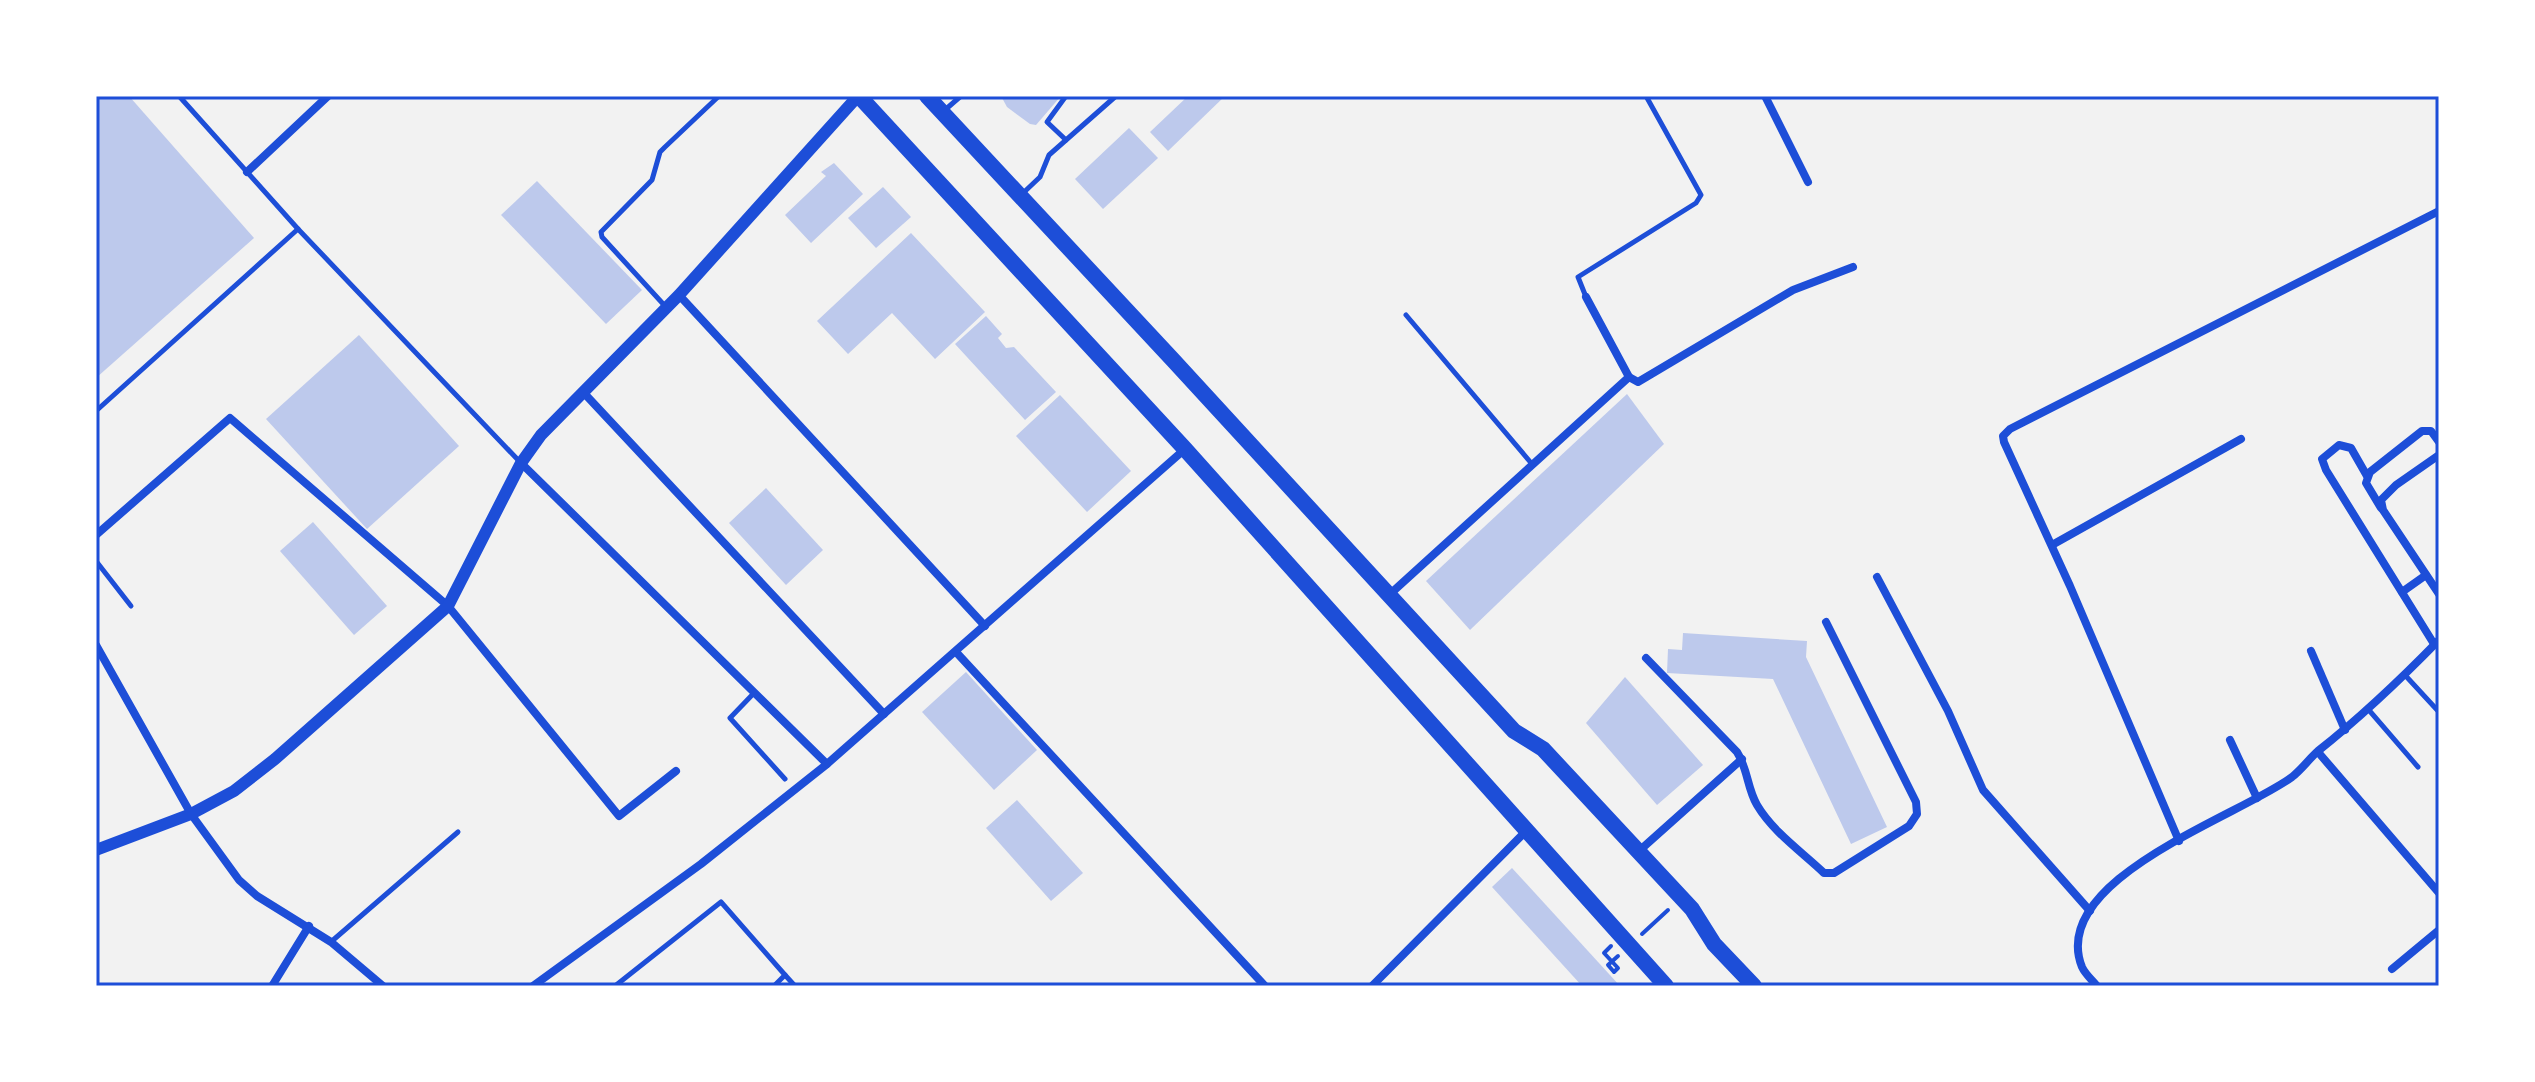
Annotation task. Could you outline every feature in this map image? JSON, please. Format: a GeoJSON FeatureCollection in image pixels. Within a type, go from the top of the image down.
{"type":"FeatureCollection","features":[{"type":"Feature","properties":{"kind":"highway"},"geometry":{"type":"LineString","coordinates":[[858,96],[1185,449],[1666,986]]}},
{"type":"Feature","properties":{"kind":"highway"},"geometry":{"type":"LineString","coordinates":[[927,96],[1514,731],[1543,749],[1639,851],[1692,909],[1714,944],[1754,986]]}},
{"type":"Feature","properties":{"kind":"street"},"geometry":{"type":"LineString","coordinates":[[247,172],[328,96]]}},
{"type":"Feature","properties":{"kind":"street"},"geometry":{"type":"LineString","coordinates":[[96,850],[191,814],[234,791],[275,759],[448,606],[521,463],[541,435],[667,308],[858,96]]}},
{"type":"Feature","properties":{"kind":"street"},"geometry":{"type":"LineString","coordinates":[[1765,96],[1808,182]]}},
{"type":"Feature","properties":{"kind":"street"},"geometry":{"type":"LineString","coordinates":[[2179,841],[2052,545],[2004,442],[2006,431],[2439,211]]}},
{"type":"Feature","properties":{"kind":"street"},"geometry":{"type":"LineString","coordinates":[[1586,297],[1629,377],[1638,382],[1793,290],[1853,267]]}},
{"type":"Feature","properties":{"kind":"street"},"geometry":{"type":"LineString","coordinates":[[679,295],[985,626]]}},
{"type":"Feature","properties":{"kind":"street"},"geometry":{"type":"LineString","coordinates":[[1388,595],[1629,377]]}},
{"type":"Feature","properties":{"kind":"street"},"geometry":{"type":"LineString","coordinates":[[583,392],[884,714]]}},
{"type":"Feature","properties":{"kind":"street"},"geometry":{"type":"LineString","coordinates":[[96,535],[230,418],[448,606],[619,816],[676,771]]}},
{"type":"Feature","properties":{"kind":"street"},"geometry":{"type":"LineString","coordinates":[[2367,476],[2422,431],[2431,431],[2439,442]]}},
{"type":"Feature","properties":{"kind":"street"},"geometry":{"type":"LineString","coordinates":[[2052,545],[2241,439]]}},
{"type":"Feature","properties":{"kind":"street"},"geometry":{"type":"LineString","coordinates":[[2097,986],[2082,968],[2079,930],[2113,882],[2148,855],[2179,841],[2293,776],[2437,642],[2326,470],[2322,459],[2339,445],[2351,448],[2367,476],[2366,483],[2439,594]]}},
{"type":"Feature","properties":{"kind":"street"},"geometry":{"type":"LineString","coordinates":[[533,986],[701,864],[827,764],[1185,449]]}},
{"type":"Feature","properties":{"kind":"street"},"geometry":{"type":"LineString","coordinates":[[2383,510],[2381,500],[2386,494],[2439,455]]}},
{"type":"Feature","properties":{"kind":"street"},"geometry":{"type":"LineString","coordinates":[[521,463],[827,764]]}},
{"type":"Feature","properties":{"kind":"street"},"geometry":{"type":"LineString","coordinates":[[2402,592],[2426,575]]}},
{"type":"Feature","properties":{"kind":"street"},"geometry":{"type":"LineString","coordinates":[[1877,577],[1948,711],[1983,790],[2090,911]]}},
{"type":"Feature","properties":{"kind":"street"},"geometry":{"type":"LineString","coordinates":[[1646,658],[1742,759],[1757,805],[1777,830],[1824,873],[1834,873],[1915,820],[1916,802],[1826,622]]}},
{"type":"Feature","properties":{"kind":"street"},"geometry":{"type":"LineString","coordinates":[[96,645],[191,814],[239,880],[257,896],[331,942],[383,986]]}},
{"type":"Feature","properties":{"kind":"street"},"geometry":{"type":"LineString","coordinates":[[2311,651],[2345,730]]}},
{"type":"Feature","properties":{"kind":"street"},"geometry":{"type":"LineString","coordinates":[[956,652],[1265,986]]}},
{"type":"Feature","properties":{"kind":"street"},"geometry":{"type":"LineString","coordinates":[[2230,740],[2257,798]]}},
{"type":"Feature","properties":{"kind":"street"},"geometry":{"type":"LineString","coordinates":[[2318,752],[2439,893]]}},
{"type":"Feature","properties":{"kind":"street"},"geometry":{"type":"LineString","coordinates":[[1639,851],[1742,759]]}},
{"type":"Feature","properties":{"kind":"street"},"geometry":{"type":"LineString","coordinates":[[1372,986],[1526,831]]}},
{"type":"Feature","properties":{"kind":"street"},"geometry":{"type":"LineString","coordinates":[[272,986],[309,926]]}},
{"type":"Feature","properties":{"kind":"street"},"geometry":{"type":"LineString","coordinates":[[2392,969],[2439,930]]}},
{"type":"Feature","properties":{"kind":"lane"},"geometry":{"type":"LineString","coordinates":[[179,96],[298,229],[521,463]]}},
{"type":"Feature","properties":{"kind":"lane"},"geometry":{"type":"LineString","coordinates":[[667,308],[602,237],[601,232],[652,180],[660,152],[719,96]]}},
{"type":"Feature","properties":{"kind":"lane"},"geometry":{"type":"LineString","coordinates":[[942,112],[961,96]]}},
{"type":"Feature","properties":{"kind":"lane"},"geometry":{"type":"LineString","coordinates":[[1066,96],[1047,122],[1066,140]]}},
{"type":"Feature","properties":{"kind":"lane"},"geometry":{"type":"LineString","coordinates":[[1020,196],[1040,177],[1049,155],[1116,96]]}},
{"type":"Feature","properties":{"kind":"lane"},"geometry":{"type":"LineString","coordinates":[[1586,297],[1578,277],[1696,203],[1701,195],[1646,96]]}},
{"type":"Feature","properties":{"kind":"lane"},"geometry":{"type":"LineString","coordinates":[[96,411],[298,229]]}},
{"type":"Feature","properties":{"kind":"lane"},"geometry":{"type":"LineString","coordinates":[[1406,315],[1532,464]]}},
{"type":"Feature","properties":{"kind":"lane"},"geometry":{"type":"LineString","coordinates":[[96,561],[131,606]]}},
{"type":"Feature","properties":{"kind":"lane"},"geometry":{"type":"LineString","coordinates":[[2404,673],[2439,712]]}},
{"type":"Feature","properties":{"kind":"lane"},"geometry":{"type":"LineString","coordinates":[[754,693],[730,718],[785,779]]}},
{"type":"Feature","properties":{"kind":"lane"},"geometry":{"type":"LineString","coordinates":[[2368,709],[2418,767]]}},
{"type":"Feature","properties":{"kind":"lane"},"geometry":{"type":"LineString","coordinates":[[331,942],[458,832]]}},
{"type":"Feature","properties":{"kind":"lane"},"geometry":{"type":"LineString","coordinates":[[615,986],[721,902],[795,986]]}},
{"type":"Feature","properties":{"kind":"lane"},"geometry":{"type":"LineString","coordinates":[[774,986],[785,975]]}},
{"type":"Feature","properties":{"kind":"path"},"geometry":{"type":"LineString","coordinates":[[1642,934],[1674,905]]}},
{"type":"Feature","properties":{"kind":"path"},"geometry":{"type":"LineString","coordinates":[[1604,953],[1618,968],[1614,972],[1608,965],[1610,963],[1620,954]]}},
{"type":"Feature","properties":{"kind":"building"},"geometry":{"type":"Polygon","coordinates":[[[96,96],[129,96],[254,238],[96,378],[96,96]]]}},
{"type":"Feature","properties":{"kind":"building"},"geometry":{"type":"Polygon","coordinates":[[[1001,96],[1061,96],[1036,125],[1007,107],[1001,96]]]}},
{"type":"Feature","properties":{"kind":"building"},"geometry":{"type":"Polygon","coordinates":[[[1188,96],[1225,96],[1168,151],[1150,132],[1188,96]]]}},
{"type":"Feature","properties":{"kind":"building"},"geometry":{"type":"Polygon","coordinates":[[[1129,128],[1158,158],[1103,209],[1075,179],[1129,128]]]}},
{"type":"Feature","properties":{"kind":"building"},"geometry":{"type":"Polygon","coordinates":[[[834,163],[863,194],[811,243],[785,215],[826,176],[821,172],[834,163]]]}},
{"type":"Feature","properties":{"kind":"building"},"geometry":{"type":"Polygon","coordinates":[[[537,181],[642,290],[606,324],[501,215],[537,181]]]}},
{"type":"Feature","properties":{"kind":"building"},"geometry":{"type":"Polygon","coordinates":[[[883,187],[911,217],[876,248],[848,218],[883,187]]]}},
{"type":"Feature","properties":{"kind":"building"},"geometry":{"type":"Polygon","coordinates":[[[911,233],[985,312],[935,359],[892,313],[848,354],[817,321],[911,233]]]}},
{"type":"Feature","properties":{"kind":"building"},"geometry":{"type":"Polygon","coordinates":[[[986,316],[1002,334],[998,338],[1006,348],[1014,347],[1056,392],[1025,420],[955,344],[986,316]]]}},
{"type":"Feature","properties":{"kind":"building"},"geometry":{"type":"Polygon","coordinates":[[[359,335],[459,446],[367,529],[266,419],[359,335]]]}},
{"type":"Feature","properties":{"kind":"building"},"geometry":{"type":"Polygon","coordinates":[[[1627,394],[1664,444],[1470,630],[1426,581],[1627,394]]]}},
{"type":"Feature","properties":{"kind":"building"},"geometry":{"type":"Polygon","coordinates":[[[1060,395],[1131,471],[1087,512],[1016,436],[1060,395]]]}},
{"type":"Feature","properties":{"kind":"building"},"geometry":{"type":"Polygon","coordinates":[[[766,488],[823,550],[786,585],[729,523],[766,488]]]}},
{"type":"Feature","properties":{"kind":"building"},"geometry":{"type":"Polygon","coordinates":[[[313,522],[387,606],[354,635],[280,551],[313,522]]]}},
{"type":"Feature","properties":{"kind":"building"},"geometry":{"type":"Polygon","coordinates":[[[1683,633],[1807,641],[1806,657],[1887,827],[1851,844],[1773,679],[1667,673],[1668,649],[1682,650],[1683,633]]]}},
{"type":"Feature","properties":{"kind":"building"},"geometry":{"type":"Polygon","coordinates":[[[966,672],[1037,750],[994,790],[922,712],[966,672]]]}},
{"type":"Feature","properties":{"kind":"building"},"geometry":{"type":"Polygon","coordinates":[[[1625,677],[1703,765],[1657,805],[1586,723],[1625,677]]]}},
{"type":"Feature","properties":{"kind":"building"},"geometry":{"type":"Polygon","coordinates":[[[1017,800],[1083,873],[1051,901],[986,828],[1017,800]]]}},
{"type":"Feature","properties":{"kind":"building"},"geometry":{"type":"Polygon","coordinates":[[[1512,868],[1620,986],[1582,986],[1492,887],[1512,868]]]}}]}
